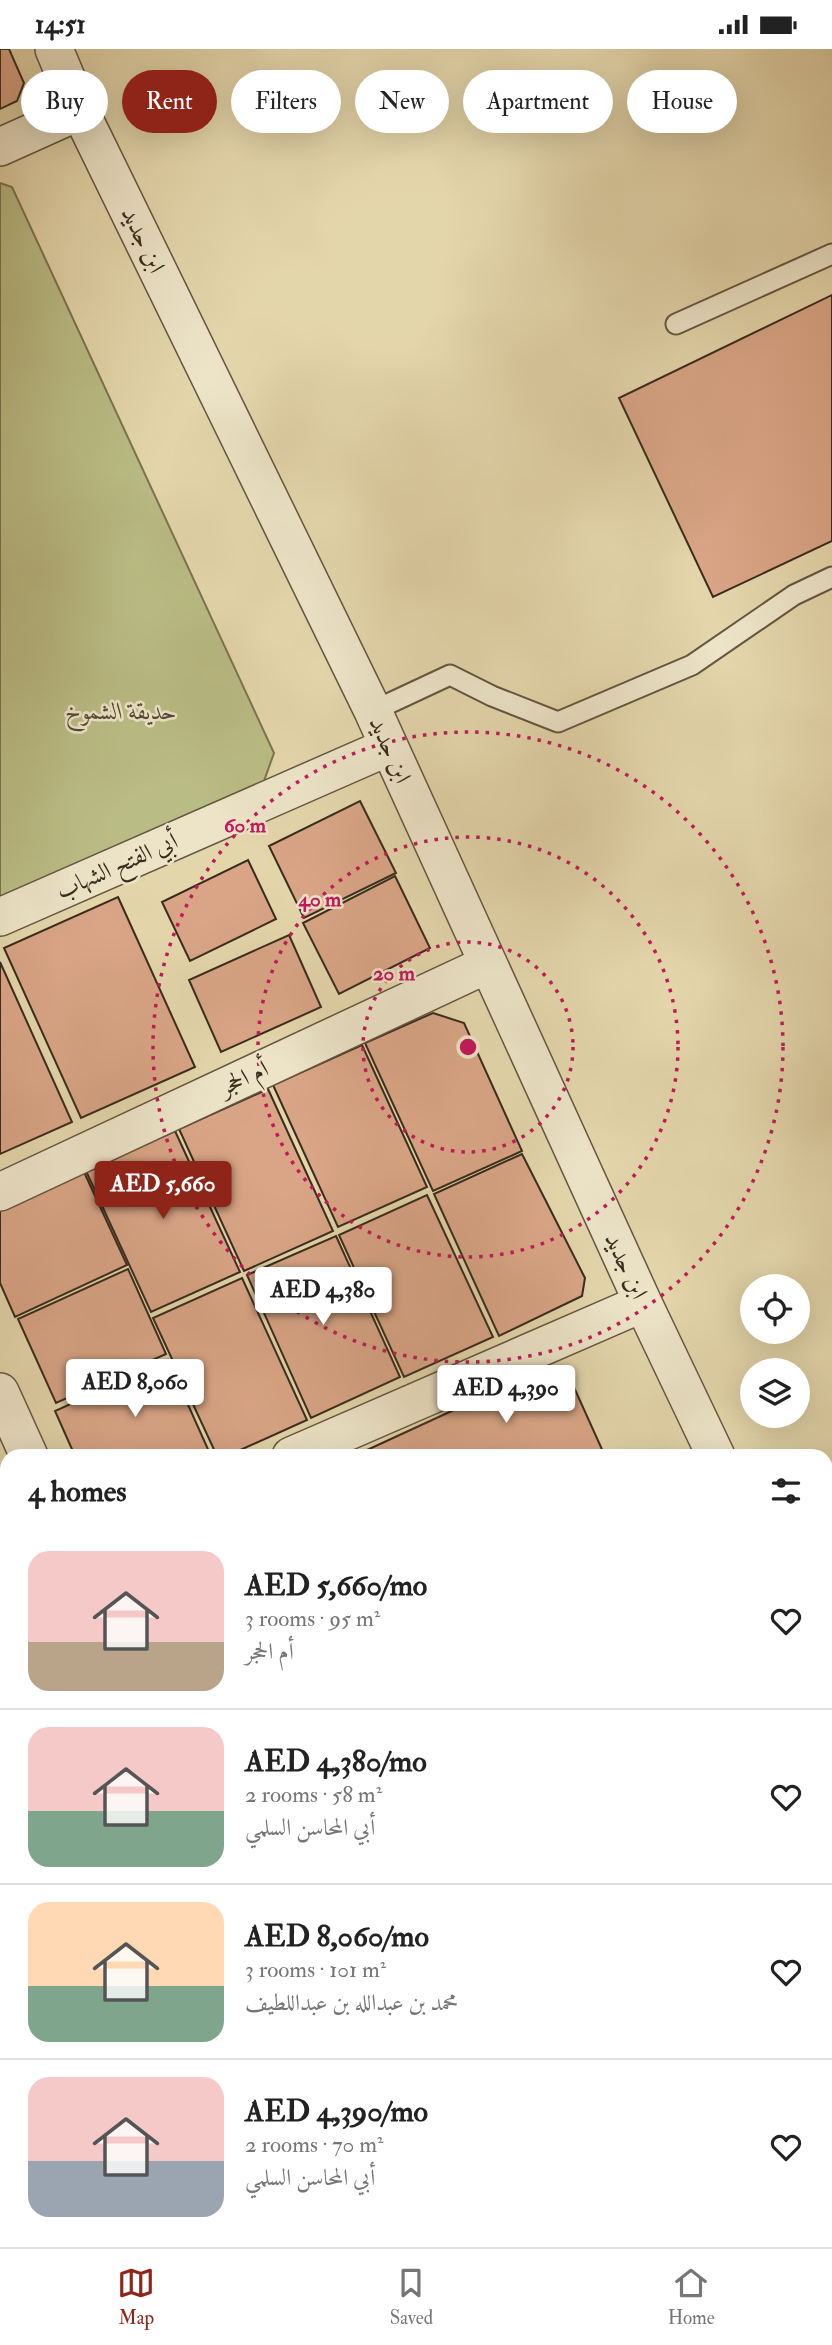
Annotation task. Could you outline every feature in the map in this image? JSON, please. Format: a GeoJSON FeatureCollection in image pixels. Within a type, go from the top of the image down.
{"type":"FeatureCollection","features":[{"type":"Feature","properties":{"kind":"street","name":"ابن جديد"},"geometry":{"type":"LineString","coordinates":[[54,49],[63,70]]}},
{"type":"Feature","properties":{"kind":"street"},"geometry":{"type":"LineString","coordinates":[[0,147],[31,133]]}},
{"type":"Feature","properties":{"kind":"street","name":"ابن جديد"},"geometry":{"type":"LineString","coordinates":[[91,133],[373,711],[643,1303],[713,1449]]}},
{"type":"Feature","properties":{"kind":"street","name":"أبي الفتح الشهاب"},"geometry":{"type":"LineString","coordinates":[[0,917],[388,747]]}},
{"type":"Feature","properties":{"kind":"street","name":"أم الحجر"},"geometry":{"type":"LineString","coordinates":[[0,1192],[488,964]]}},
{"type":"Feature","properties":{"kind":"street"},"geometry":{"type":"LineString","coordinates":[[307,1449],[643,1303]]}},
{"type":"Feature","properties":{"kind":"street"},"geometry":{"type":"LineString","coordinates":[[0,1392],[26,1449]]}},
{"type":"Feature","properties":{"kind":"lane"},"geometry":{"type":"LineString","coordinates":[[676,324],[832,254]]}},
{"type":"Feature","properties":{"kind":"lane"},"geometry":{"type":"LineString","coordinates":[[373,711],[450,675],[492,696],[558,722],[692,665],[794,594],[832,577]]}},
{"type":"Feature","properties":{"kind":"green space","name":"حديقة الشموخ"},"geometry":{"type":"Polygon","coordinates":[[[0,183],[12,187],[274,753],[264,781],[0,899],[0,183]]]}},
{"type":"Feature","properties":{"kind":"building"},"geometry":{"type":"Polygon","coordinates":[[[0,49],[9,49],[21,76],[21,91],[17,101],[0,109],[0,49]]]}},
{"type":"Feature","properties":{"kind":"building"},"geometry":{"type":"Polygon","coordinates":[[[832,295],[832,541],[713,597],[619,398],[832,295]]]}},
{"type":"Feature","properties":{"kind":"building"},"geometry":{"type":"Polygon","coordinates":[[[360,801],[396,873],[304,918],[269,846],[360,801]]]}},
{"type":"Feature","properties":{"kind":"building"},"geometry":{"type":"Polygon","coordinates":[[[248,860],[276,919],[190,961],[162,902],[248,860]]]}},
{"type":"Feature","properties":{"kind":"building"},"geometry":{"type":"Polygon","coordinates":[[[395,876],[430,948],[339,994],[303,923],[395,876]]]}},
{"type":"Feature","properties":{"kind":"building"},"geometry":{"type":"Polygon","coordinates":[[[118,897],[195,1067],[81,1118],[4,948],[118,897]]]}},
{"type":"Feature","properties":{"kind":"building"},"geometry":{"type":"Polygon","coordinates":[[[289,935],[321,1007],[221,1052],[189,980],[289,935]]]}},
{"type":"Feature","properties":{"kind":"building"},"geometry":{"type":"Polygon","coordinates":[[[0,962],[72,1122],[0,1154],[0,962]]]}},
{"type":"Feature","properties":{"kind":"building"},"geometry":{"type":"Polygon","coordinates":[[[433,1013],[464,1023],[522,1151],[433,1191],[365,1043],[433,1013]]]}},
{"type":"Feature","properties":{"kind":"building"},"geometry":{"type":"Polygon","coordinates":[[[362,1045],[427,1187],[338,1227],[273,1085],[362,1045]]]}},
{"type":"Feature","properties":{"kind":"building"},"geometry":{"type":"Polygon","coordinates":[[[268,1089],[333,1231],[244,1271],[179,1129],[268,1089]]]}},
{"type":"Feature","properties":{"kind":"building"},"geometry":{"type":"Polygon","coordinates":[[[175,1131],[240,1272],[151,1312],[86,1171],[175,1131]]]}},
{"type":"Feature","properties":{"kind":"building"},"geometry":{"type":"Polygon","coordinates":[[[522,1154],[585,1278],[582,1296],[499,1336],[434,1194],[522,1154]]]}},
{"type":"Feature","properties":{"kind":"building"},"geometry":{"type":"Polygon","coordinates":[[[84,1172],[127,1265],[15,1317],[0,1283],[0,1210],[84,1172]]]}},
{"type":"Feature","properties":{"kind":"building"},"geometry":{"type":"Polygon","coordinates":[[[427,1195],[493,1337],[404,1377],[339,1235],[427,1195]]]}},
{"type":"Feature","properties":{"kind":"building"},"geometry":{"type":"Polygon","coordinates":[[[336,1236],[400,1377],[311,1418],[247,1275],[336,1236]]]}},
{"type":"Feature","properties":{"kind":"building"},"geometry":{"type":"Polygon","coordinates":[[[128,1269],[166,1354],[56,1403],[18,1319],[128,1269]]]}},
{"type":"Feature","properties":{"kind":"building"},"geometry":{"type":"Polygon","coordinates":[[[242,1278],[307,1420],[243,1449],[214,1449],[153,1318],[242,1278]]]}},
{"type":"Feature","properties":{"kind":"building"},"geometry":{"type":"Polygon","coordinates":[[[168,1360],[208,1449],[72,1449],[55,1411],[168,1360]]]}},
{"type":"Feature","properties":{"kind":"building"},"geometry":{"type":"Polygon","coordinates":[[[545,1368],[568,1374],[602,1449],[369,1449],[545,1368]]]}}]}
